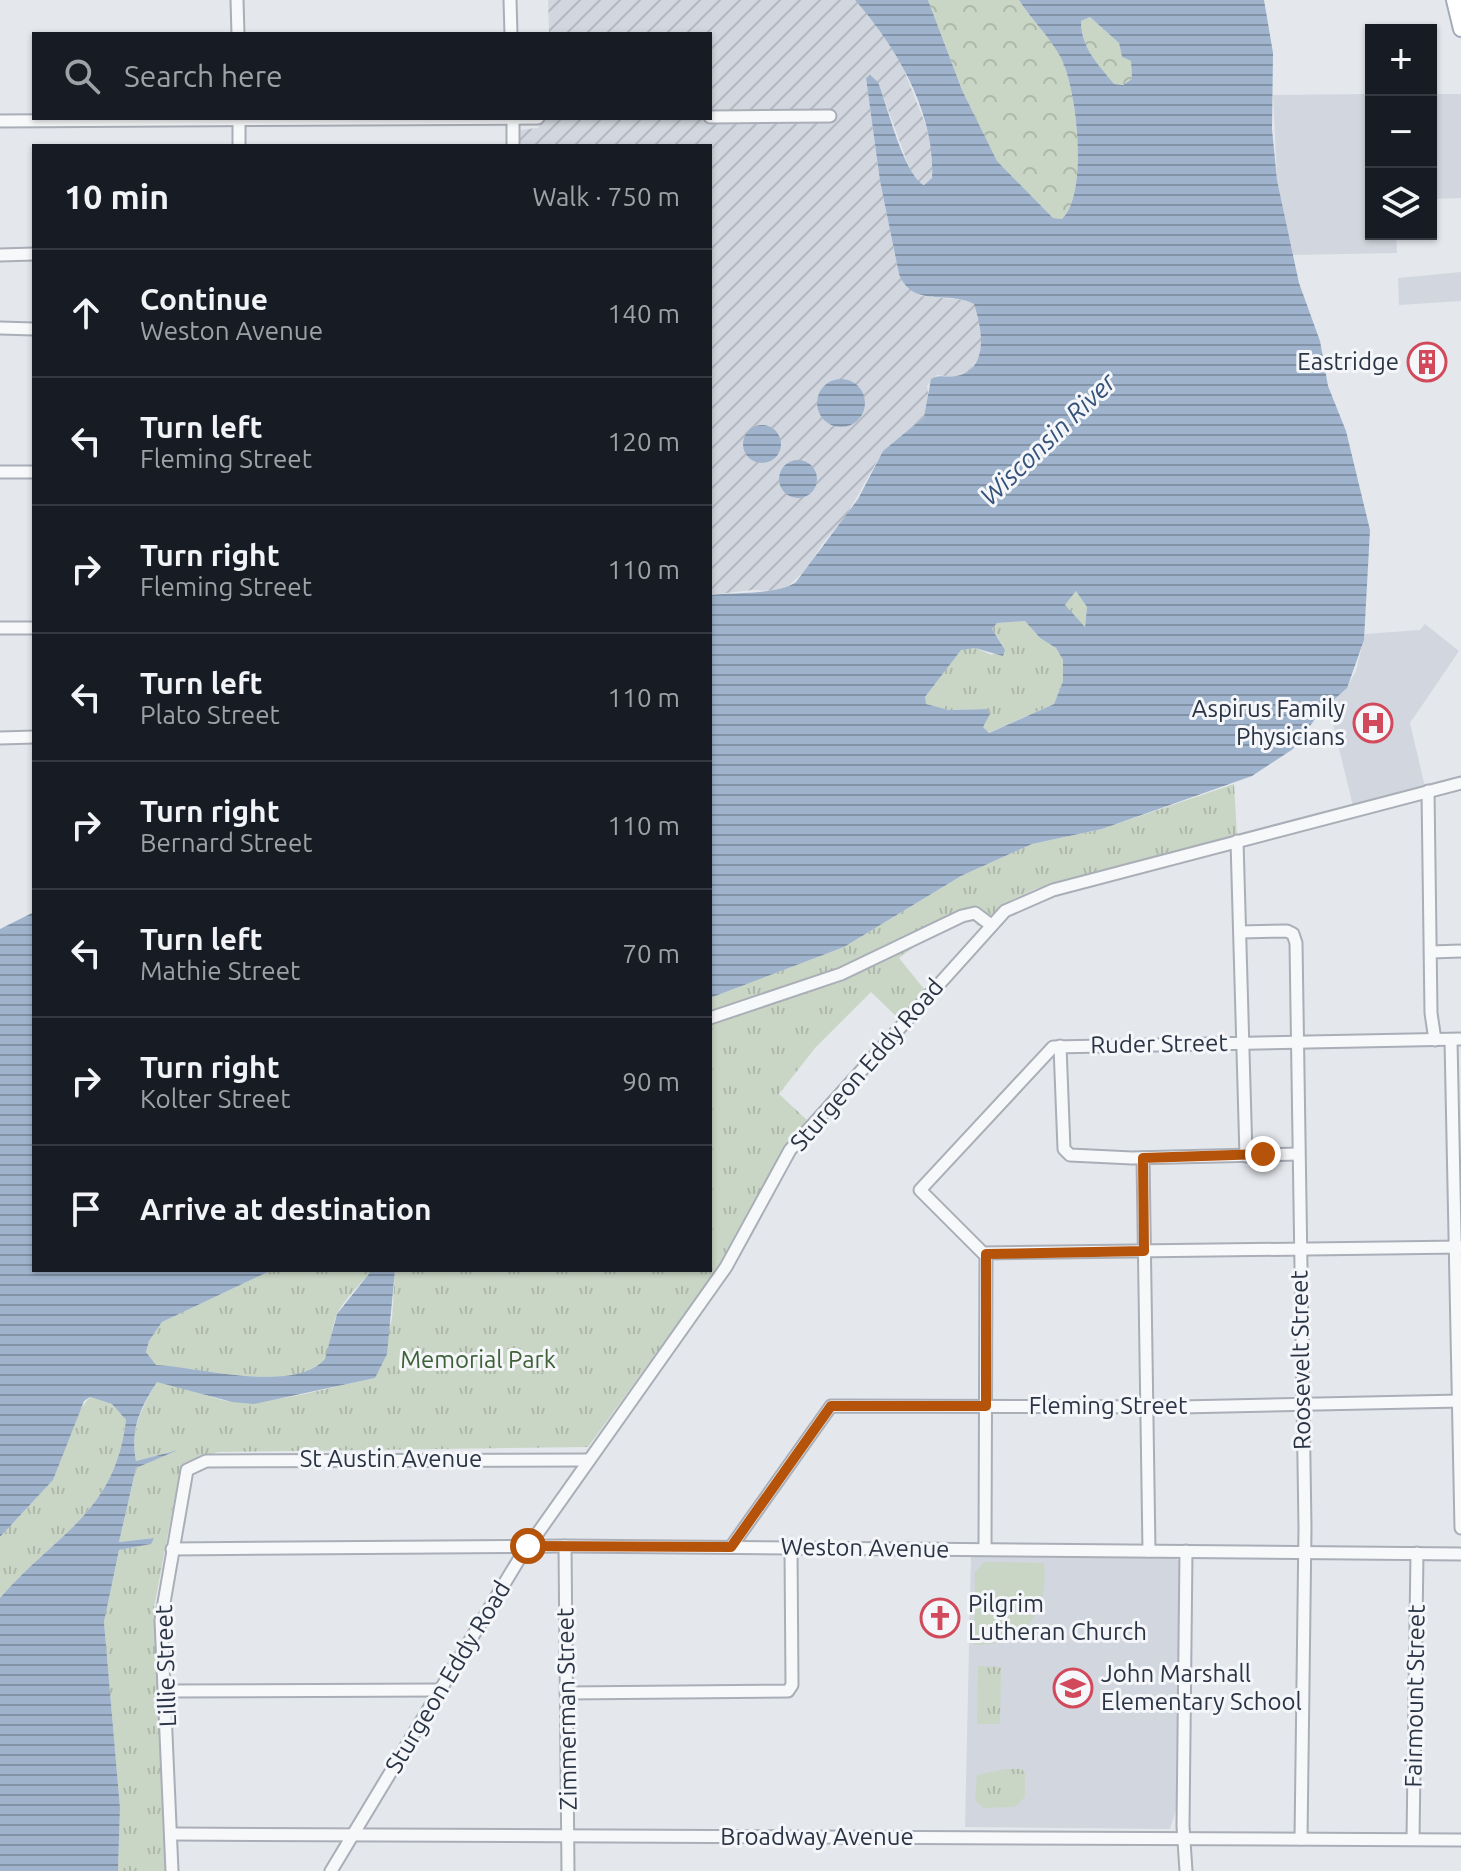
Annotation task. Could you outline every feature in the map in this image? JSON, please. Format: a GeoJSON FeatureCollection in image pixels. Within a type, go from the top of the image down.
{"type":"FeatureCollection","features":[{"type":"Feature","properties":{"kind":"main road"},"geometry":{"type":"LineString","coordinates":[[1454,0],[1461,29]]}},
{"type":"Feature","properties":{"kind":"street"},"geometry":{"type":"LineString","coordinates":[[237,0],[238,32]]}},
{"type":"Feature","properties":{"kind":"street"},"geometry":{"type":"LineString","coordinates":[[510,0],[511,32]]}},
{"type":"Feature","properties":{"kind":"street"},"geometry":{"type":"LineString","coordinates":[[712,117],[830,116]]}},
{"type":"Feature","properties":{"kind":"street"},"geometry":{"type":"LineString","coordinates":[[0,121],[120,120]]}},
{"type":"Feature","properties":{"kind":"street"},"geometry":{"type":"LineString","coordinates":[[239,120],[239,144]]}},
{"type":"Feature","properties":{"kind":"street"},"geometry":{"type":"LineString","coordinates":[[513,120],[513,144]]}},
{"type":"Feature","properties":{"kind":"street"},"geometry":{"type":"LineString","coordinates":[[0,255],[32,254]]}},
{"type":"Feature","properties":{"kind":"street"},"geometry":{"type":"LineString","coordinates":[[0,328],[32,329]]}},
{"type":"Feature","properties":{"kind":"street"},"geometry":{"type":"LineString","coordinates":[[0,472],[32,472]]}},
{"type":"Feature","properties":{"kind":"street"},"geometry":{"type":"LineString","coordinates":[[0,628],[32,628]]}},
{"type":"Feature","properties":{"kind":"street"},"geometry":{"type":"LineString","coordinates":[[0,738],[32,737]]}},
{"type":"Feature","properties":{"kind":"street","name":"Sturgeon Eddy Road"},"geometry":{"type":"LineString","coordinates":[[331,1871],[528,1546],[730,1261],[790,1150],[1008,908],[1031,897],[1461,783]]}},
{"type":"Feature","properties":{"kind":"street"},"geometry":{"type":"LineString","coordinates":[[1428,791],[1435,1040]]}},
{"type":"Feature","properties":{"kind":"street"},"geometry":{"type":"LineString","coordinates":[[1237,841],[1246,1156]]}},
{"type":"Feature","properties":{"kind":"street"},"geometry":{"type":"LineString","coordinates":[[712,1017],[841,974],[962,916],[975,913],[991,925]]}},
{"type":"Feature","properties":{"kind":"street","name":"Roosevelt Street"},"geometry":{"type":"LineString","coordinates":[[1240,932],[1284,931],[1294,935],[1305,1552],[1301,1839]]}},
{"type":"Feature","properties":{"kind":"street"},"geometry":{"type":"LineString","coordinates":[[1431,952],[1461,951]]}},
{"type":"Feature","properties":{"kind":"street"},"geometry":{"type":"LineString","coordinates":[[1456,1040],[1461,1528]]}},
{"type":"Feature","properties":{"kind":"street","name":"Ruder Street"},"geometry":{"type":"LineString","coordinates":[[986,1254],[972,1246],[920,1190],[1053,1047],[1456,1040]]}},
{"type":"Feature","properties":{"kind":"street"},"geometry":{"type":"LineString","coordinates":[[1060,1046],[1062,1131],[1067,1153],[1075,1157],[1298,1154]]}},
{"type":"Feature","properties":{"kind":"street"},"geometry":{"type":"LineString","coordinates":[[1143,1158],[1149,1551]]}},
{"type":"Feature","properties":{"kind":"street"},"geometry":{"type":"LineString","coordinates":[[985,1549],[986,1254],[1458,1247]]}},
{"type":"Feature","properties":{"kind":"street","name":"Fleming Street"},"geometry":{"type":"LineString","coordinates":[[731,1547],[831,1406],[1148,1407],[1460,1401]]}},
{"type":"Feature","properties":{"kind":"street","name":"St Austin Avenue"},"geometry":{"type":"LineString","coordinates":[[192,1465],[206,1461],[295,1459],[589,1460]]}},
{"type":"Feature","properties":{"kind":"street","name":"Lillie Street"},"geometry":{"type":"LineString","coordinates":[[172,1871],[173,1834],[161,1620],[184,1475],[192,1465]]}},
{"type":"Feature","properties":{"kind":"street","name":"Weston Avenue"},"geometry":{"type":"LineString","coordinates":[[172,1549],[565,1546],[1461,1554]]}},
{"type":"Feature","properties":{"kind":"street","name":"Zimmerman Street"},"geometry":{"type":"LineString","coordinates":[[565,1546],[568,1871]]}},
{"type":"Feature","properties":{"kind":"street"},"geometry":{"type":"LineString","coordinates":[[566,1693],[783,1693],[790,1690],[791,1548]]}},
{"type":"Feature","properties":{"kind":"street"},"geometry":{"type":"LineString","coordinates":[[1186,1551],[1183,1826],[1186,1871]]}},
{"type":"Feature","properties":{"kind":"street","name":"Fairmount Street"},"geometry":{"type":"LineString","coordinates":[[1413,1839],[1417,1553]]}},
{"type":"Feature","properties":{"kind":"street"},"geometry":{"type":"LineString","coordinates":[[165,1691],[440,1690]]}},
{"type":"Feature","properties":{"kind":"street","name":"Broadway Avenue"},"geometry":{"type":"LineString","coordinates":[[173,1834],[1461,1840]]}},
{"type":"Feature","properties":{"kind":"shaded area"},"geometry":{"type":"Polygon","coordinates":[[[548,0],[855,0],[879,27],[901,63],[934,154],[932,178],[924,185],[916,181],[909,167],[878,82],[866,78],[880,181],[899,274],[920,296],[967,300],[975,304],[981,324],[981,355],[969,371],[955,377],[937,375],[927,386],[929,399],[924,417],[883,451],[846,516],[822,544],[808,568],[783,591],[752,590],[712,595],[712,144],[519,144],[518,130],[538,128],[543,120],[712,120],[712,32],[549,32],[548,0]]]}},
{"type":"Feature","properties":{"kind":"shaded area"},"geometry":{"type":"Polygon","coordinates":[[[1365,94],[1365,240],[1396,240],[1397,253],[1293,255],[1277,180],[1273,95],[1365,94]]]}},
{"type":"Feature","properties":{"kind":"shaded area"},"geometry":{"type":"Polygon","coordinates":[[[1437,94],[1461,94],[1461,198],[1437,199],[1437,94]]]}},
{"type":"Feature","properties":{"kind":"shaded area"},"geometry":{"type":"Polygon","coordinates":[[[1461,272],[1461,301],[1399,305],[1398,278],[1461,272]]]}},
{"type":"Feature","properties":{"kind":"shaded area"},"geometry":{"type":"Polygon","coordinates":[[[1425,624],[1459,651],[1410,723],[1425,787],[1353,806],[1328,703],[1347,687],[1356,671],[1365,634],[1420,630],[1425,624]]]}},
{"type":"Feature","properties":{"kind":"shaded area","name":"John Marshall Elementary School"},"geometry":{"type":"Polygon","coordinates":[[[971,1555],[1172,1556],[1179,1561],[1176,1810],[1170,1829],[965,1827],[971,1555]]]}},
{"type":"Feature","properties":{"kind":"green space"},"geometry":{"type":"Polygon","coordinates":[[[928,0],[1019,0],[1060,55],[1071,90],[1078,139],[1075,187],[1070,206],[1062,219],[1053,218],[997,161],[962,90],[928,0]]]}},
{"type":"Feature","properties":{"kind":"green space"},"geometry":{"type":"Polygon","coordinates":[[[1090,17],[1119,43],[1122,57],[1131,61],[1132,79],[1123,85],[1114,85],[1087,48],[1081,21],[1090,17]]]}},
{"type":"Feature","properties":{"kind":"green space"},"geometry":{"type":"Polygon","coordinates":[[[1076,591],[1087,607],[1085,627],[1080,626],[1065,605],[1076,591]]]}},
{"type":"Feature","properties":{"kind":"green space"},"geometry":{"type":"Polygon","coordinates":[[[1025,621],[1040,638],[1056,648],[1063,660],[1063,681],[1054,704],[988,733],[982,728],[987,709],[949,710],[925,704],[925,697],[961,649],[975,648],[992,655],[1003,646],[992,629],[997,623],[1025,621]]]}},
{"type":"Feature","properties":{"kind":"green space","name":"Memorial Park"},"geometry":{"type":"Polygon","coordinates":[[[1234,784],[1237,836],[1035,889],[1013,899],[978,926],[973,920],[953,924],[934,933],[899,958],[925,990],[899,1019],[871,992],[815,1048],[779,1094],[807,1120],[779,1156],[731,1250],[588,1447],[218,1452],[186,1462],[179,1475],[154,1608],[169,1823],[166,1871],[118,1871],[120,1808],[104,1622],[119,1550],[150,1544],[153,1538],[119,1542],[136,1468],[173,1451],[136,1461],[134,1439],[138,1420],[157,1382],[177,1385],[216,1399],[253,1402],[375,1378],[392,1319],[395,1272],[712,1272],[712,997],[844,947],[961,876],[1032,844],[1102,829],[1234,784]]]}},
{"type":"Feature","properties":{"kind":"green space","name":"Memorial Park"},"geometry":{"type":"Polygon","coordinates":[[[268,1272],[370,1272],[337,1314],[324,1361],[312,1370],[293,1375],[244,1376],[155,1365],[146,1352],[149,1341],[162,1322],[268,1272]]]}},
{"type":"Feature","properties":{"kind":"green space"},"geometry":{"type":"Polygon","coordinates":[[[90,1397],[112,1404],[126,1420],[120,1452],[109,1478],[80,1520],[0,1598],[0,1537],[53,1480],[78,1412],[90,1397]]]}},
{"type":"Feature","properties":{"kind":"green space"},"geometry":{"type":"Polygon","coordinates":[[[984,1562],[1044,1563],[1045,1580],[1037,1610],[1020,1632],[992,1644],[974,1645],[975,1572],[984,1562]]]}},
{"type":"Feature","properties":{"kind":"green space"},"geometry":{"type":"Polygon","coordinates":[[[978,1666],[1001,1667],[1000,1724],[977,1724],[978,1666]]]}},
{"type":"Feature","properties":{"kind":"green space"},"geometry":{"type":"Polygon","coordinates":[[[1022,1769],[1025,1774],[1025,1797],[1015,1807],[983,1808],[975,1800],[977,1775],[1022,1769]]]}},
{"type":"Feature","properties":{"kind":"water","name":"Wisconsin River"},"geometry":{"type":"Polygon","coordinates":[[[855,0],[928,0],[962,90],[997,161],[1053,218],[1062,219],[1070,206],[1078,164],[1071,91],[1060,56],[1019,0],[1264,0],[1273,53],[1272,129],[1277,180],[1299,283],[1320,341],[1328,386],[1346,431],[1370,530],[1364,640],[1347,688],[1321,711],[1293,749],[1252,776],[1102,829],[1032,844],[961,876],[844,947],[712,997],[712,595],[767,591],[796,582],[858,499],[883,451],[924,417],[931,379],[967,372],[979,356],[981,346],[974,304],[954,298],[922,295],[905,285],[899,274],[880,181],[866,78],[870,75],[878,82],[903,154],[917,179],[924,185],[932,178],[932,154],[920,106],[885,38],[855,0]],[[1090,17],[1081,21],[1087,48],[1114,84],[1123,85],[1132,79],[1131,61],[1122,57],[1119,43],[1090,17]],[[1076,591],[1065,605],[1085,627],[1087,607],[1076,591]],[[1025,621],[997,623],[992,629],[1005,650],[1003,656],[975,648],[961,650],[925,697],[926,704],[949,710],[987,709],[990,714],[983,727],[989,733],[1054,704],[1063,681],[1063,660],[1056,648],[1040,638],[1025,621]]]}},
{"type":"Feature","properties":{"kind":"water"},"geometry":{"type":"Polygon","coordinates":[[[841,379],[858,386],[865,403],[858,420],[841,427],[824,420],[817,403],[824,386],[841,379]]]}},
{"type":"Feature","properties":{"kind":"water"},"geometry":{"type":"Polygon","coordinates":[[[762,425],[776,430],[781,444],[776,458],[762,463],[748,458],[743,444],[748,430],[762,425]]]}},
{"type":"Feature","properties":{"kind":"water"},"geometry":{"type":"Polygon","coordinates":[[[798,460],[812,465],[817,479],[812,493],[798,498],[784,493],[779,479],[784,465],[798,460]]]}},
{"type":"Feature","properties":{"kind":"water"},"geometry":{"type":"Polygon","coordinates":[[[32,913],[32,1272],[268,1272],[162,1322],[149,1341],[146,1352],[156,1365],[269,1377],[311,1369],[325,1359],[337,1314],[370,1272],[395,1272],[387,1354],[375,1378],[254,1404],[232,1402],[157,1382],[141,1410],[134,1439],[136,1461],[178,1450],[136,1468],[119,1542],[154,1538],[151,1544],[119,1550],[104,1622],[120,1808],[118,1871],[0,1871],[0,1598],[96,1501],[120,1452],[126,1420],[112,1404],[90,1397],[84,1401],[53,1480],[0,1537],[0,929],[32,913]]]}},
{"type":"Feature","properties":{"kind":"place","name":"Eastridge"},"geometry":{"type":"Point","coordinates":[1427,362]}},
{"type":"Feature","properties":{"kind":"place","name":"Aspirus Family Physicians"},"geometry":{"type":"Point","coordinates":[1373,723]}},
{"type":"Feature","properties":{"kind":"place","name":"Pilgrim Lutheran Church"},"geometry":{"type":"Point","coordinates":[940,1618]}},
{"type":"Feature","properties":{"kind":"place","name":"John Marshall Elementary School"},"geometry":{"type":"Point","coordinates":[1073,1688]}},
{"type":"Feature","properties":{"kind":"route"},"geometry":{"type":"LineString","coordinates":[[528,1546],[731,1547],[831,1406],[986,1406],[986,1254],[1144,1251],[1143,1158],[1263,1154]]}}]}
